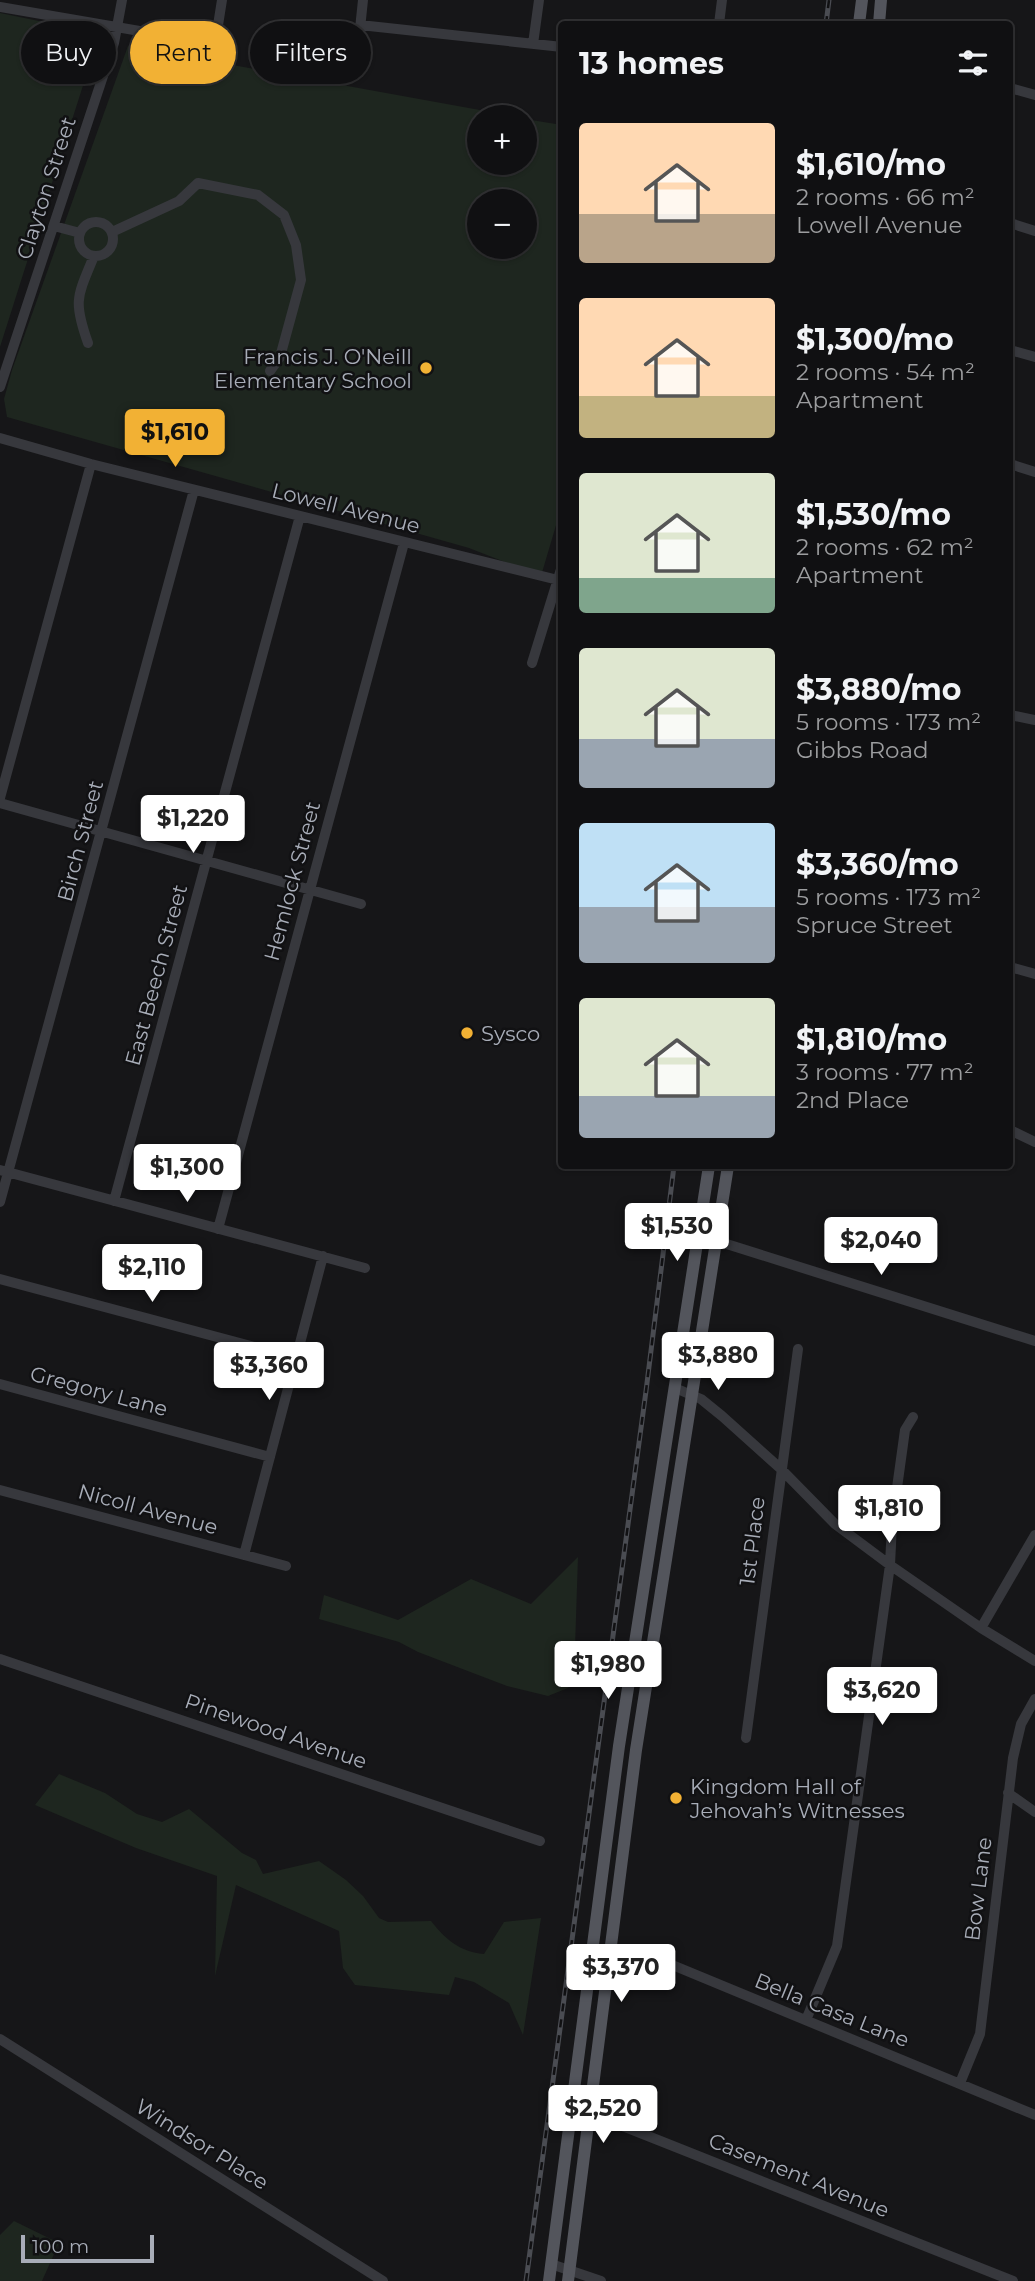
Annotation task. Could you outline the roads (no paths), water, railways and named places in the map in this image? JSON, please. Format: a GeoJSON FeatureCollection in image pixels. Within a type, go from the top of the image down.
{"type":"FeatureCollection","features":[{"type":"Feature","properties":{"kind":"main road"},"geometry":{"type":"LineString","coordinates":[[859,21],[862,0]]}},
{"type":"Feature","properties":{"kind":"main road"},"geometry":{"type":"LineString","coordinates":[[878,21],[881,0]]}},
{"type":"Feature","properties":{"kind":"main road"},"geometry":{"type":"LineString","coordinates":[[549,2281],[619,1745],[709,1169]]}},
{"type":"Feature","properties":{"kind":"main road"},"geometry":{"type":"LineString","coordinates":[[569,2275],[650,1657],[729,1169]]}},
{"type":"Feature","properties":{"kind":"street","name":"Clayton Street"},"geometry":{"type":"LineString","coordinates":[[0,387],[118,26],[122,0]]}},
{"type":"Feature","properties":{"kind":"street"},"geometry":{"type":"LineString","coordinates":[[0,7],[21,5],[215,44],[222,0]]}},
{"type":"Feature","properties":{"kind":"street"},"geometry":{"type":"LineString","coordinates":[[360,21],[363,0]]}},
{"type":"Feature","properties":{"kind":"street"},"geometry":{"type":"LineString","coordinates":[[534,44],[539,0]]}},
{"type":"Feature","properties":{"kind":"street"},"geometry":{"type":"LineString","coordinates":[[719,21],[722,0]]}},
{"type":"Feature","properties":{"kind":"street"},"geometry":{"type":"LineString","coordinates":[[371,25],[558,47]]}},
{"type":"Feature","properties":{"kind":"street"},"geometry":{"type":"LineString","coordinates":[[1013,89],[1035,95]]}},
{"type":"Feature","properties":{"kind":"street"},"geometry":{"type":"LineString","coordinates":[[112,232],[179,201],[198,183],[258,195],[284,215],[296,245],[301,280],[280,357],[270,371]]}},
{"type":"Feature","properties":{"kind":"street"},"geometry":{"type":"LineString","coordinates":[[95,222],[105,224],[112,232],[113,242],[108,251],[94,256],[81,248],[80,233],[86,225],[95,222]]}},
{"type":"Feature","properties":{"kind":"street"},"geometry":{"type":"LineString","coordinates":[[1013,224],[1035,231]]}},
{"type":"Feature","properties":{"kind":"street"},"geometry":{"type":"LineString","coordinates":[[54,226],[80,233]]}},
{"type":"Feature","properties":{"kind":"street"},"geometry":{"type":"LineString","coordinates":[[88,343],[77,303],[94,256]]}},
{"type":"Feature","properties":{"kind":"street"},"geometry":{"type":"LineString","coordinates":[[1013,351],[1035,357]]}},
{"type":"Feature","properties":{"kind":"street","name":"Lowell Avenue"},"geometry":{"type":"LineString","coordinates":[[0,438],[91,464],[558,580]]}},
{"type":"Feature","properties":{"kind":"street"},"geometry":{"type":"LineString","coordinates":[[91,464],[0,801],[207,863],[361,904]]}},
{"type":"Feature","properties":{"kind":"street"},"geometry":{"type":"LineString","coordinates":[[1013,465],[1035,472]]}},
{"type":"Feature","properties":{"kind":"street","name":"Birch Street"},"geometry":{"type":"LineString","coordinates":[[0,1202],[4,1171],[103,832],[194,490]]}},
{"type":"Feature","properties":{"kind":"street","name":"East Beech Street"},"geometry":{"type":"LineString","coordinates":[[114,1201],[300,516]]}},
{"type":"Feature","properties":{"kind":"street","name":"Hemlock Street"},"geometry":{"type":"LineString","coordinates":[[218,1228],[404,543]]}},
{"type":"Feature","properties":{"kind":"street"},"geometry":{"type":"LineString","coordinates":[[532,663],[558,586]]}},
{"type":"Feature","properties":{"kind":"street"},"geometry":{"type":"LineString","coordinates":[[1013,716],[1035,720]]}},
{"type":"Feature","properties":{"kind":"street"},"geometry":{"type":"LineString","coordinates":[[1013,968],[1035,974]]}},
{"type":"Feature","properties":{"kind":"street"},"geometry":{"type":"LineString","coordinates":[[1013,1131],[1035,1142]]}},
{"type":"Feature","properties":{"kind":"street"},"geometry":{"type":"LineString","coordinates":[[4,1171],[365,1268]]}},
{"type":"Feature","properties":{"kind":"street"},"geometry":{"type":"LineString","coordinates":[[698,1235],[1035,1341]]}},
{"type":"Feature","properties":{"kind":"street"},"geometry":{"type":"LineString","coordinates":[[244,1555],[323,1256]]}},
{"type":"Feature","properties":{"kind":"street"},"geometry":{"type":"LineString","coordinates":[[0,1279],[296,1358]]}},
{"type":"Feature","properties":{"kind":"street","name":"1st Place"},"geometry":{"type":"LineString","coordinates":[[746,1738],[798,1349]]}},
{"type":"Feature","properties":{"kind":"street","name":"Gregory Lane"},"geometry":{"type":"LineString","coordinates":[[0,1384],[270,1457]]}},
{"type":"Feature","properties":{"kind":"street"},"geometry":{"type":"LineString","coordinates":[[675,1388],[693,1395],[722,1416],[781,1469],[835,1524],[981,1628],[1035,1661]]}},
{"type":"Feature","properties":{"kind":"street"},"geometry":{"type":"LineString","coordinates":[[806,2020],[836,1946],[890,1565],[892,1524],[905,1430],[913,1417]]}},
{"type":"Feature","properties":{"kind":"street","name":"Nicoll Avenue"},"geometry":{"type":"LineString","coordinates":[[0,1490],[286,1566]]}},
{"type":"Feature","properties":{"kind":"street"},"geometry":{"type":"LineString","coordinates":[[981,1628],[1035,1535]]}},
{"type":"Feature","properties":{"kind":"street","name":"Pinewood Avenue"},"geometry":{"type":"LineString","coordinates":[[0,1659],[540,1840]]}},
{"type":"Feature","properties":{"kind":"street","name":"Bow Lane"},"geometry":{"type":"LineString","coordinates":[[960,2083],[980,2034],[1008,1793],[1021,1724],[1035,1699]]}},
{"type":"Feature","properties":{"kind":"street"},"geometry":{"type":"LineString","coordinates":[[1008,1793],[1035,1812]]}},
{"type":"Feature","properties":{"kind":"street","name":"Bella Casa Lane"},"geometry":{"type":"LineString","coordinates":[[611,1949],[653,1957],[1035,2115]]}},
{"type":"Feature","properties":{"kind":"street","name":"Windsor Place"},"geometry":{"type":"LineString","coordinates":[[0,2039],[383,2281]]}},
{"type":"Feature","properties":{"kind":"street","name":"Casement Avenue"},"geometry":{"type":"LineString","coordinates":[[571,2108],[590,2113],[1013,2281]]}},
{"type":"Feature","properties":{"kind":"street"},"geometry":{"type":"LineString","coordinates":[[551,2264],[569,2275],[601,2281]]}},
{"type":"Feature","properties":{"kind":"railway"},"geometry":{"type":"LineString","coordinates":[[826,21],[829,0]]}},
{"type":"Feature","properties":{"kind":"railway"},"geometry":{"type":"LineString","coordinates":[[526,2281],[674,1169]]}},
{"type":"Feature","properties":{"kind":"place","name":"Francis J. O'Neill Elementary School"},"geometry":{"type":"Point","coordinates":[426,368]}},
{"type":"Feature","properties":{"kind":"place","name":"Sysco"},"geometry":{"type":"Point","coordinates":[467,1033]}},
{"type":"Feature","properties":{"kind":"place","name":"Kingdom Hall of Jehovah’s Witnesses"},"geometry":{"type":"Point","coordinates":[676,1798]}}]}
